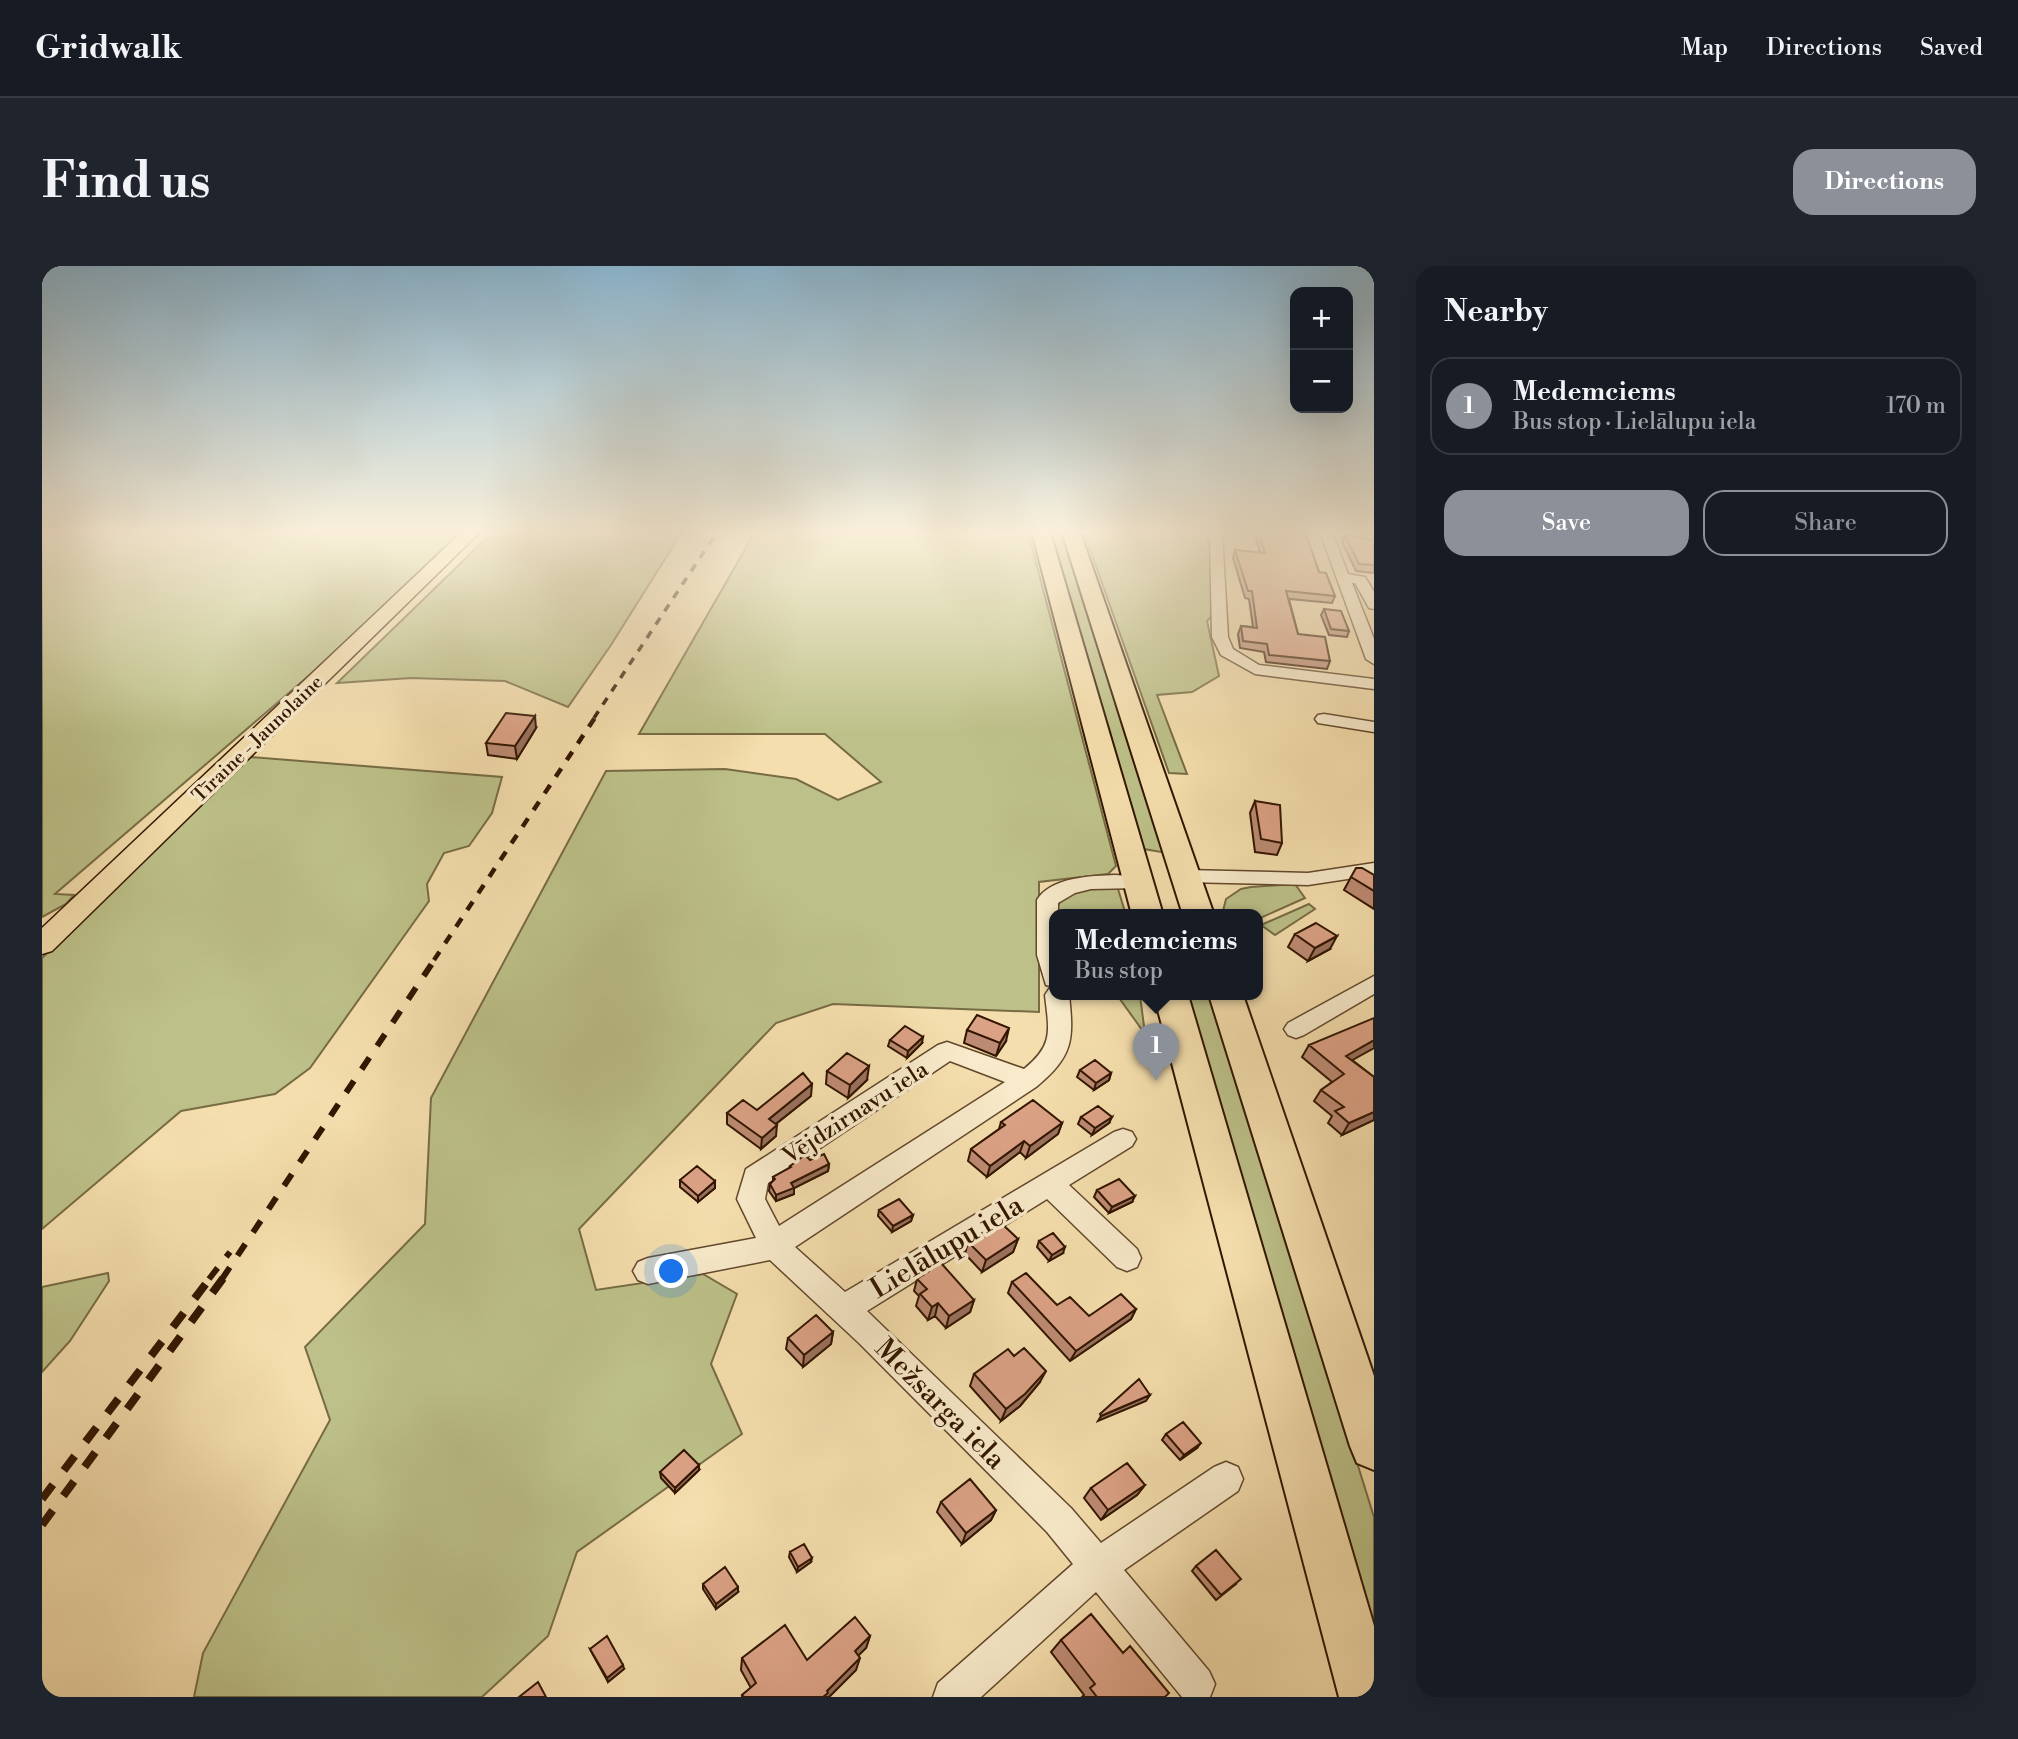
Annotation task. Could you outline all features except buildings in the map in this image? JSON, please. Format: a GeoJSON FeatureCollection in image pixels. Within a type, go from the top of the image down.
{"type":"FeatureCollection","features":[{"type":"Feature","properties":{"kind":"highway"},"geometry":{"type":"LineString","coordinates":[[1060,599],[1146,909]]}},
{"type":"Feature","properties":{"kind":"highway"},"geometry":{"type":"LineString","coordinates":[[1093,599],[1197,909]]}},
{"type":"Feature","properties":{"kind":"highway"},"geometry":{"type":"LineString","coordinates":[[1172,1000],[1367,1697]]}},
{"type":"Feature","properties":{"kind":"highway"},"geometry":{"type":"LineString","coordinates":[[1228,1000],[1374,1446]]}},
{"type":"Feature","properties":{"kind":"main road","name":"Tīraine - Jaunolaine"},"geometry":{"type":"LineString","coordinates":[[42,944],[402,599]]}},
{"type":"Feature","properties":{"kind":"street"},"geometry":{"type":"LineString","coordinates":[[1221,599],[1220,637],[1226,652],[1255,669],[1374,684]]}},
{"type":"Feature","properties":{"kind":"street"},"geometry":{"type":"LineString","coordinates":[[1350,599],[1374,659]]}},
{"type":"Feature","properties":{"kind":"street"},"geometry":{"type":"LineString","coordinates":[[1324,719],[1374,727]]}},
{"type":"Feature","properties":{"kind":"street"},"geometry":{"type":"LineString","coordinates":[[1185,876],[1308,879],[1374,869]]}},
{"type":"Feature","properties":{"kind":"street"},"geometry":{"type":"LineString","coordinates":[[1049,958],[1047,900],[1060,890],[1082,884],[1139,882]]}},
{"type":"Feature","properties":{"kind":"street"},"geometry":{"type":"LineString","coordinates":[[1296,1029],[1374,984]]}},
{"type":"Feature","properties":{"kind":"street"},"geometry":{"type":"LineString","coordinates":[[648,1270],[775,1247],[796,1229],[1048,1064],[1060,1047],[1058,1000]]}},
{"type":"Feature","properties":{"kind":"street","name":"Vējdzirnavu iela"},"geometry":{"type":"LineString","coordinates":[[775,1247],[751,1199],[756,1177],[947,1051],[1027,1080]]}},
{"type":"Feature","properties":{"kind":"street","name":"Lielālupu iela"},"geometry":{"type":"LineString","coordinates":[[843,1309],[1123,1139]]}},
{"type":"Feature","properties":{"kind":"street"},"geometry":{"type":"LineString","coordinates":[[1049,1183],[1127,1258]]}},
{"type":"Feature","properties":{"kind":"street","name":"Mežsarga iela"},"geometry":{"type":"LineString","coordinates":[[775,1247],[843,1309],[1059,1520],[1196,1684]]}},
{"type":"Feature","properties":{"kind":"street"},"geometry":{"type":"LineString","coordinates":[[953,1697],[1097,1567],[1226,1479]]}},
{"type":"Feature","properties":{"kind":"green space"},"geometry":{"type":"Polygon","coordinates":[[[42,599],[391,599],[326,661],[55,894],[74,895],[66,904],[42,917],[42,599]]]}},
{"type":"Feature","properties":{"kind":"green space"},"geometry":{"type":"Polygon","coordinates":[[[424,599],[640,599],[568,707],[505,681],[411,678],[337,683],[424,599]]]}},
{"type":"Feature","properties":{"kind":"green space"},"geometry":{"type":"Polygon","coordinates":[[[717,599],[1046,599],[1116,866],[1108,874],[1039,882],[1039,1012],[833,1004],[776,1023],[579,1229],[596,1290],[703,1274],[737,1294],[711,1364],[742,1434],[577,1552],[548,1636],[482,1697],[194,1697],[203,1653],[330,1420],[305,1347],[425,1224],[431,1098],[606,771],[725,769],[796,779],[838,800],[881,782],[825,734],[639,734],[717,599]]]}},
{"type":"Feature","properties":{"kind":"green space"},"geometry":{"type":"Polygon","coordinates":[[[1069,599],[1084,599],[1164,849],[1161,852],[1144,849],[1069,599]]]}},
{"type":"Feature","properties":{"kind":"green space"},"geometry":{"type":"Polygon","coordinates":[[[1108,599],[1218,599],[1219,608],[1207,621],[1219,676],[1192,692],[1157,695],[1187,774],[1169,773],[1108,599]]]}},
{"type":"Feature","properties":{"kind":"green space"},"geometry":{"type":"Polygon","coordinates":[[[250,757],[502,777],[492,813],[469,846],[444,853],[427,884],[429,901],[310,1068],[275,1094],[181,1111],[42,1229],[42,958],[250,757]]]}},
{"type":"Feature","properties":{"kind":"green space"},"geometry":{"type":"Polygon","coordinates":[[[1295,884],[1305,898],[1263,917],[1263,909],[1224,909],[1226,899],[1241,889],[1295,884]]]}},
{"type":"Feature","properties":{"kind":"green space"},"geometry":{"type":"Polygon","coordinates":[[[1108,887],[1118,889],[1124,909],[1056,909],[1062,899],[1077,891],[1108,887]]]}},
{"type":"Feature","properties":{"kind":"green space"},"geometry":{"type":"Polygon","coordinates":[[[1309,904],[1315,909],[1275,935],[1263,924],[1309,904]]]}},
{"type":"Feature","properties":{"kind":"green space"},"geometry":{"type":"Polygon","coordinates":[[[1121,1000],[1141,1000],[1145,1034],[1121,1000]]]}},
{"type":"Feature","properties":{"kind":"green space"},"geometry":{"type":"Polygon","coordinates":[[[1189,1000],[1213,1000],[1374,1517],[1374,1633],[1189,1000]]]}},
{"type":"Feature","properties":{"kind":"green space"},"geometry":{"type":"Polygon","coordinates":[[[108,1273],[109,1281],[70,1341],[42,1372],[42,1287],[108,1273]]]}},
{"type":"Feature","properties":{"kind":"railway"},"geometry":{"type":"LineString","coordinates":[[594,718],[673,599]]}},
{"type":"Feature","properties":{"kind":"railway"},"geometry":{"type":"LineString","coordinates":[[434,960],[596,716]]}},
{"type":"Feature","properties":{"kind":"railway"},"geometry":{"type":"LineString","coordinates":[[222,1279],[435,959]]}},
{"type":"Feature","properties":{"kind":"railway"},"geometry":{"type":"LineString","coordinates":[[209,1279],[230,1252]]}},
{"type":"Feature","properties":{"kind":"railway"},"geometry":{"type":"LineString","coordinates":[[42,1499],[211,1277]]}},
{"type":"Feature","properties":{"kind":"railway"},"geometry":{"type":"LineString","coordinates":[[42,1525],[224,1277]]}},
{"type":"Feature","properties":{"kind":"place","name":"Medemciems"},"geometry":{"type":"Point","coordinates":[1156,1081]}}]}
